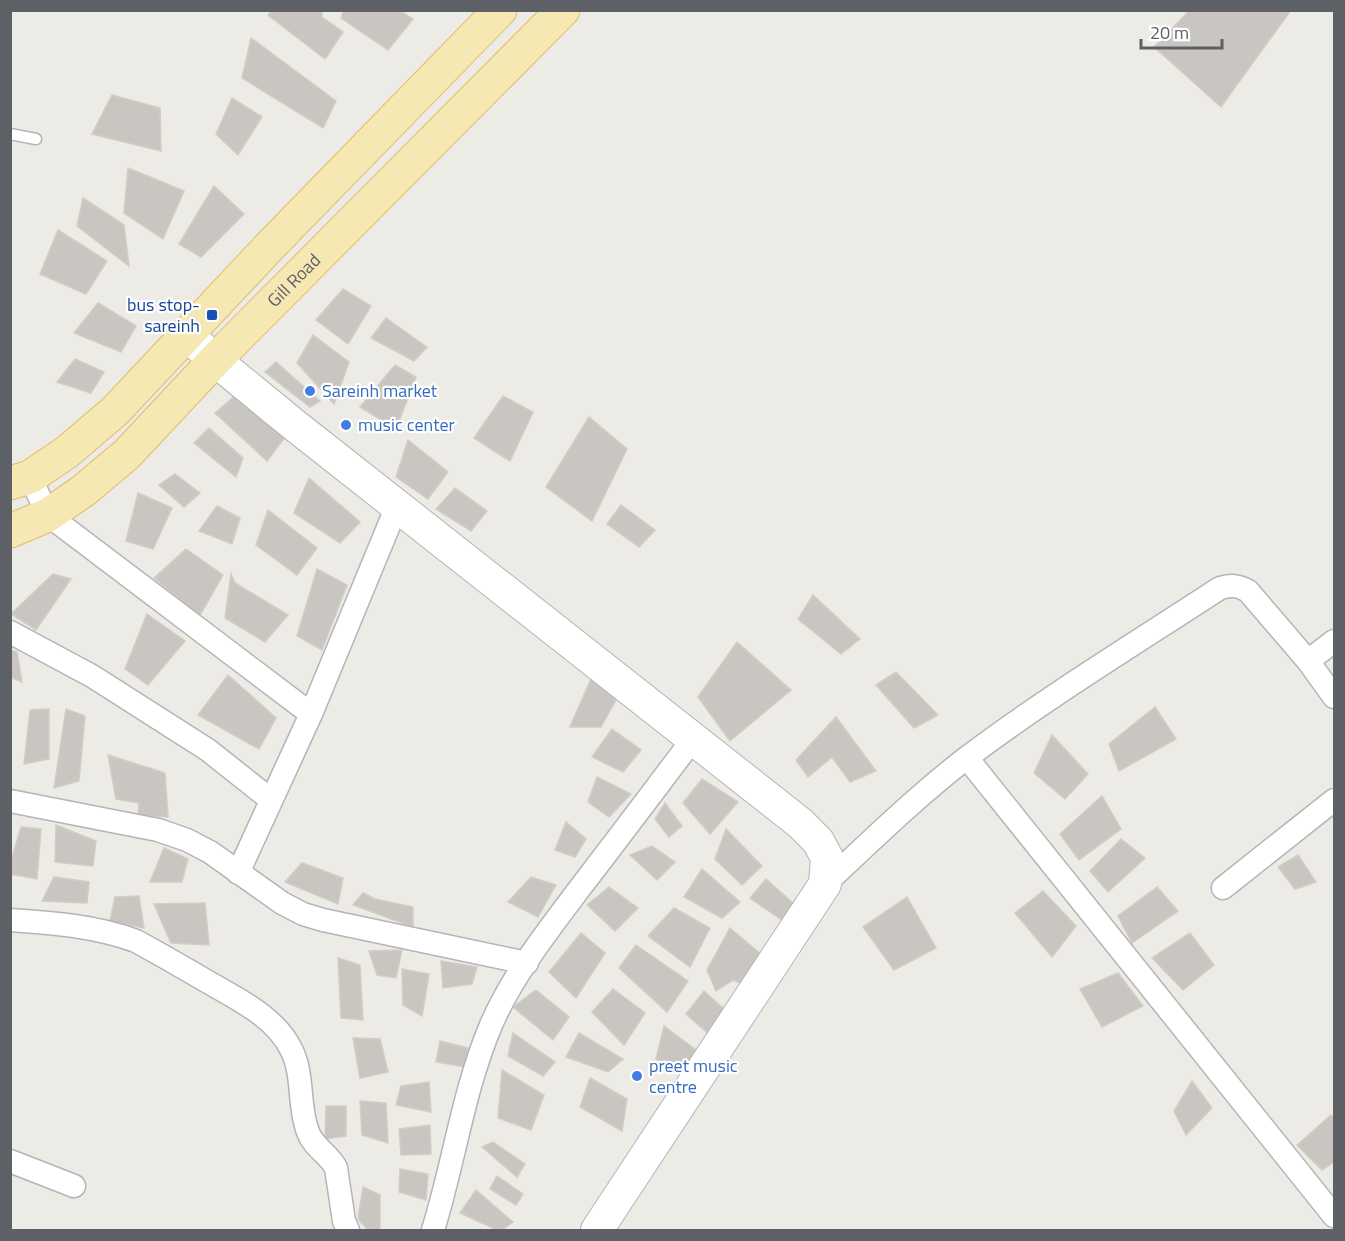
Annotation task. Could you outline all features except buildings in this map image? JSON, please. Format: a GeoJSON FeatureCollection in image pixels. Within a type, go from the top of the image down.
{"type":"FeatureCollection","features":[{"type":"Feature","properties":{"kind":"main road"},"geometry":{"type":"LineString","coordinates":[[20,480],[68,452],[115,411],[186,334],[500,10]]}},
{"type":"Feature","properties":{"kind":"main road","name":"Gill Road"},"geometry":{"type":"LineString","coordinates":[[10,531],[48,515],[83,491],[127,454],[214,360],[563,10]]}},
{"type":"Feature","properties":{"kind":"street"},"geometry":{"type":"LineString","coordinates":[[186,334],[214,360],[800,823],[818,841],[827,858],[825,884]]}},
{"type":"Feature","properties":{"kind":"street"},"geometry":{"type":"LineString","coordinates":[[20,480],[48,515],[311,714]]}},
{"type":"Feature","properties":{"kind":"street"},"geometry":{"type":"LineString","coordinates":[[238,873],[311,714],[398,506]]}},
{"type":"Feature","properties":{"kind":"street"},"geometry":{"type":"LineString","coordinates":[[597,1230],[825,884],[904,811],[967,758],[1018,721],[1220,588],[1231,585],[1248,591],[1335,697]]}},
{"type":"Feature","properties":{"kind":"street"},"geometry":{"type":"LineString","coordinates":[[10,632],[92,676],[208,750],[271,800]]}},
{"type":"Feature","properties":{"kind":"street"},"geometry":{"type":"LineString","coordinates":[[1308,662],[1335,641]]}},
{"type":"Feature","properties":{"kind":"street"},"geometry":{"type":"LineString","coordinates":[[433,1230],[459,1124],[479,1059],[492,1024],[507,994],[552,926],[693,739]]}},
{"type":"Feature","properties":{"kind":"street"},"geometry":{"type":"LineString","coordinates":[[967,758],[1335,1216]]}},
{"type":"Feature","properties":{"kind":"street"},"geometry":{"type":"LineString","coordinates":[[1223,888],[1335,800]]}},
{"type":"Feature","properties":{"kind":"street"},"geometry":{"type":"LineString","coordinates":[[10,801],[158,830],[187,840],[210,852],[282,903],[303,914],[527,963]]}},
{"type":"Feature","properties":{"kind":"street"},"geometry":{"type":"LineString","coordinates":[[10,920],[96,930],[136,941],[248,1005],[266,1018],[282,1034],[293,1053],[308,1134],[332,1160],[336,1168],[344,1221],[348,1230]]}},
{"type":"Feature","properties":{"kind":"street"},"geometry":{"type":"LineString","coordinates":[[10,1161],[74,1186]]}},
{"type":"Feature","properties":{"kind":"lane"},"geometry":{"type":"LineString","coordinates":[[10,134],[36,139]]}},
{"type":"Feature","properties":{"kind":"place","name":"bus stop- sareinh"},"geometry":{"type":"Point","coordinates":[212,315]}},
{"type":"Feature","properties":{"kind":"place","name":"Sareinh market"},"geometry":{"type":"Point","coordinates":[310,391]}},
{"type":"Feature","properties":{"kind":"place","name":"music center"},"geometry":{"type":"Point","coordinates":[346,425]}},
{"type":"Feature","properties":{"kind":"place","name":"preet music centre"},"geometry":{"type":"Point","coordinates":[637,1076]}}]}
